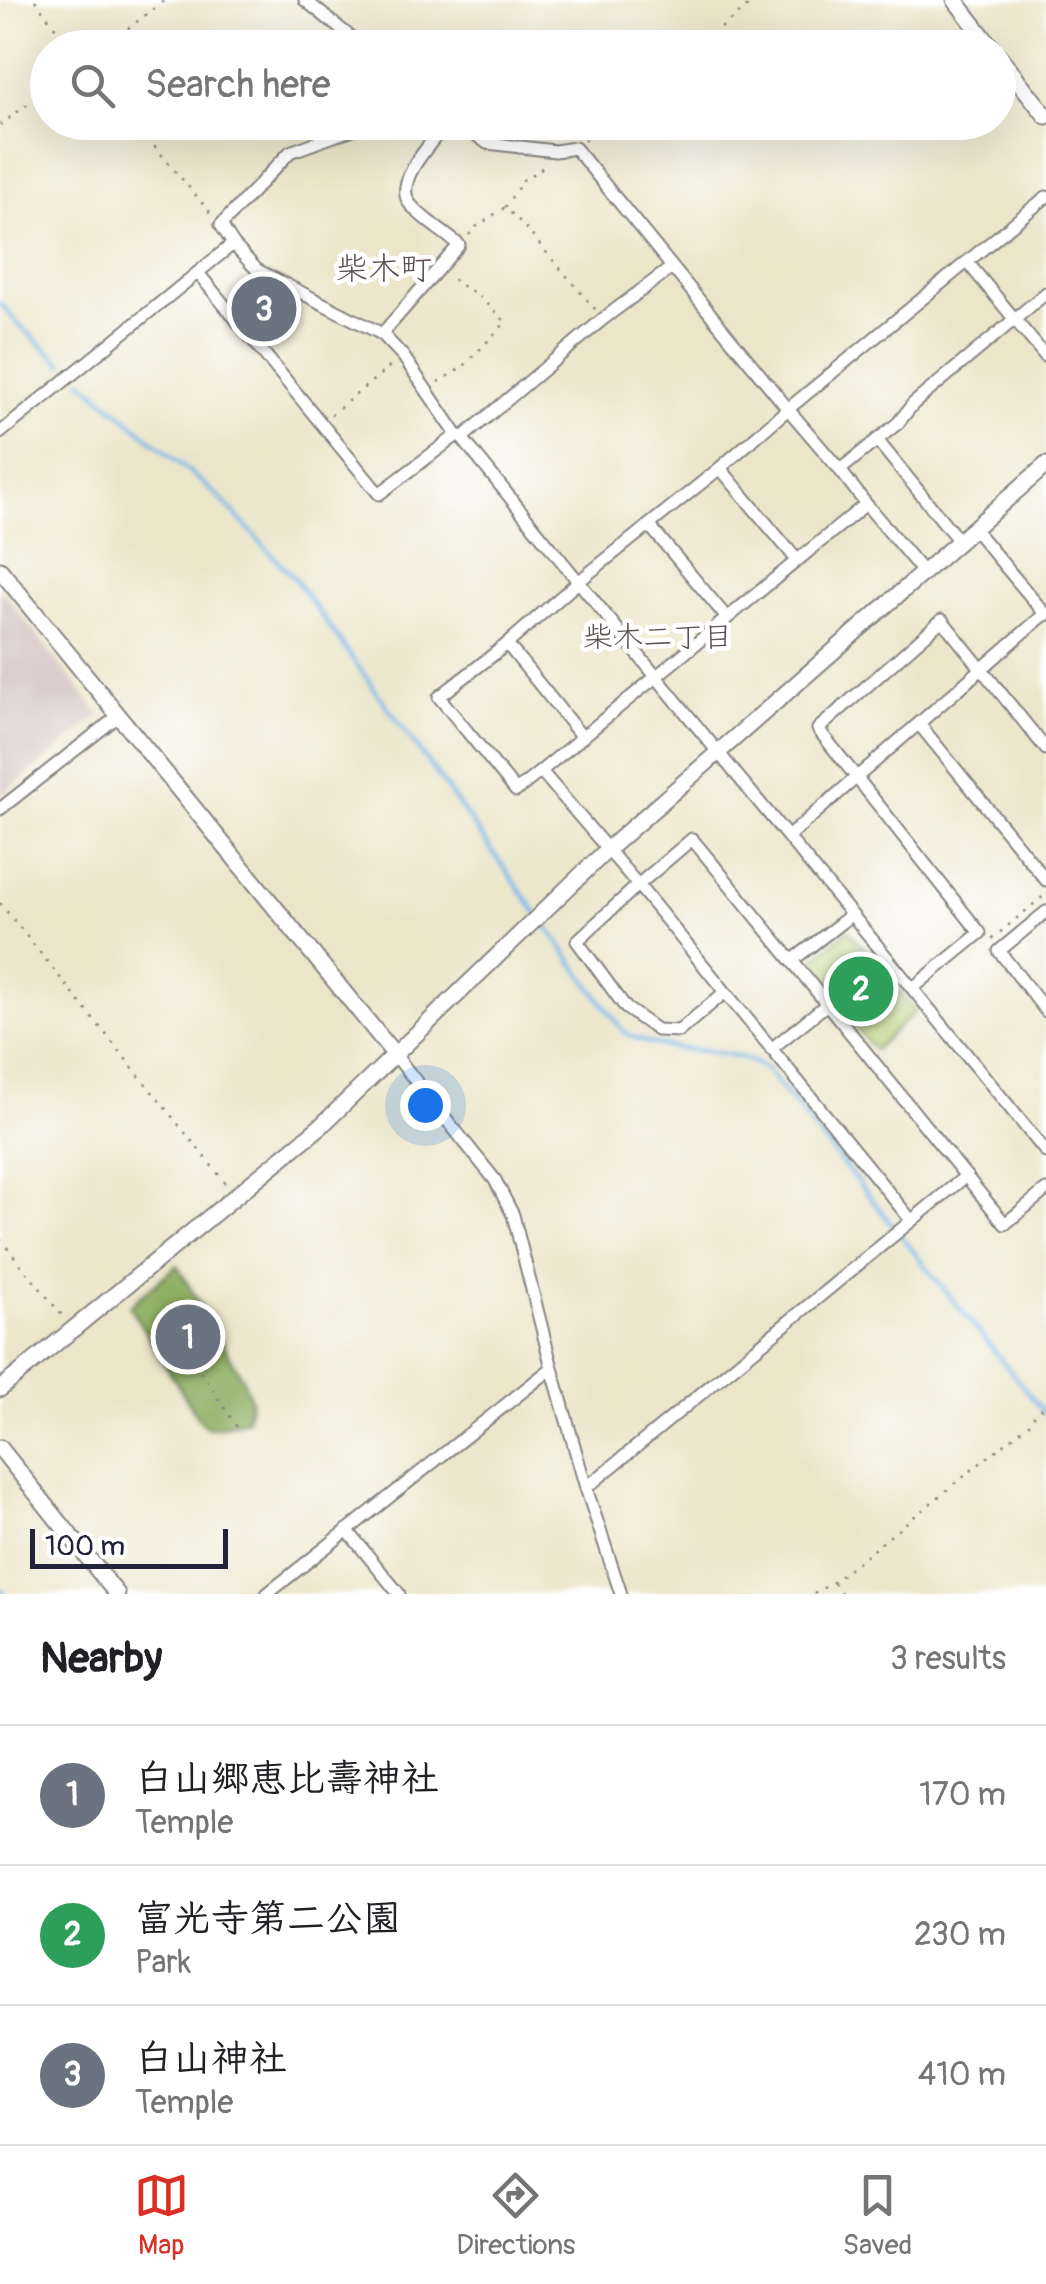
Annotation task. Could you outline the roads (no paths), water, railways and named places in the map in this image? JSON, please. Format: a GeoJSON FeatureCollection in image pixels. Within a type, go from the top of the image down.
{"type":"FeatureCollection","features":[{"type":"Feature","properties":{"kind":"street"},"geometry":{"type":"LineString","coordinates":[[305,0],[342,30]]}},
{"type":"Feature","properties":{"kind":"street"},"geometry":{"type":"LineString","coordinates":[[955,0],[978,30]]}},
{"type":"Feature","properties":{"kind":"street"},"geometry":{"type":"LineString","coordinates":[[1016,78],[1046,116]]}},
{"type":"Feature","properties":{"kind":"street"},"geometry":{"type":"LineString","coordinates":[[322,140],[290,152],[220,225],[233,244],[257,270],[382,334],[403,356],[460,436],[1046,1152]]}},
{"type":"Feature","properties":{"kind":"street"},"geometry":{"type":"LineString","coordinates":[[382,334],[459,244],[408,202],[404,190],[410,172],[434,140]]}},
{"type":"Feature","properties":{"kind":"street"},"geometry":{"type":"LineString","coordinates":[[482,140],[555,151],[575,148]]}},
{"type":"Feature","properties":{"kind":"street"},"geometry":{"type":"LineString","coordinates":[[549,163],[575,148]]}},
{"type":"Feature","properties":{"kind":"street"},"geometry":{"type":"LineString","coordinates":[[575,148],[923,572]]}},
{"type":"Feature","properties":{"kind":"street"},"geometry":{"type":"LineString","coordinates":[[866,504],[516,792],[439,697],[1046,197]]}},
{"type":"Feature","properties":{"kind":"street"},"geometry":{"type":"LineString","coordinates":[[0,433],[233,244]]}},
{"type":"Feature","properties":{"kind":"street"},"geometry":{"type":"LineString","coordinates":[[968,263],[1046,357]]}},
{"type":"Feature","properties":{"kind":"street"},"geometry":{"type":"LineString","coordinates":[[198,273],[379,494],[460,436],[672,268]]}},
{"type":"Feature","properties":{"kind":"street"},"geometry":{"type":"LineString","coordinates":[[840,470],[1046,293]]}},
{"type":"Feature","properties":{"kind":"street"},"geometry":{"type":"LineString","coordinates":[[877,440],[959,541]]}},
{"type":"Feature","properties":{"kind":"street"},"geometry":{"type":"LineString","coordinates":[[0,1389],[321,1126],[608,849],[1046,465]]}},
{"type":"Feature","properties":{"kind":"street"},"geometry":{"type":"LineString","coordinates":[[720,468],[796,560]]}},
{"type":"Feature","properties":{"kind":"street"},"geometry":{"type":"LineString","coordinates":[[649,525],[727,618]]}},
{"type":"Feature","properties":{"kind":"street"},"geometry":{"type":"LineString","coordinates":[[789,836],[1046,614],[974,528]]}},
{"type":"Feature","properties":{"kind":"street"},"geometry":{"type":"LineString","coordinates":[[0,570],[495,1180],[513,1214],[586,1488],[621,1594]]}},
{"type":"Feature","properties":{"kind":"street"},"geometry":{"type":"LineString","coordinates":[[914,988],[980,933],[818,729],[942,620],[1046,749]]}},
{"type":"Feature","properties":{"kind":"street"},"geometry":{"type":"LineString","coordinates":[[507,644],[582,737]]}},
{"type":"Feature","properties":{"kind":"street"},"geometry":{"type":"LineString","coordinates":[[0,809],[118,717]]}},
{"type":"Feature","properties":{"kind":"street"},"geometry":{"type":"LineString","coordinates":[[919,724],[1046,880]]}},
{"type":"Feature","properties":{"kind":"street"},"geometry":{"type":"LineString","coordinates":[[541,770],[638,884],[908,1222]]}},
{"type":"Feature","properties":{"kind":"street"},"geometry":{"type":"LineString","coordinates":[[724,993],[679,1031],[658,1030],[626,1008],[577,941],[692,840],[1005,1224],[1046,1190]]}},
{"type":"Feature","properties":{"kind":"street"},"geometry":{"type":"LineString","coordinates":[[1046,912],[999,951],[1046,1011]]}},
{"type":"Feature","properties":{"kind":"street"},"geometry":{"type":"LineString","coordinates":[[793,960],[851,915]]}},
{"type":"Feature","properties":{"kind":"street"},"geometry":{"type":"LineString","coordinates":[[771,1049],[826,1005]]}},
{"type":"Feature","properties":{"kind":"street"},"geometry":{"type":"LineString","coordinates":[[586,1488],[966,1176]]}},
{"type":"Feature","properties":{"kind":"street"},"geometry":{"type":"LineString","coordinates":[[267,1594],[552,1368]]}},
{"type":"Feature","properties":{"kind":"street"},"geometry":{"type":"LineString","coordinates":[[0,1448],[117,1594]]}},
{"type":"Feature","properties":{"kind":"street"},"geometry":{"type":"LineString","coordinates":[[347,1530],[399,1594]]}},
{"type":"Feature","properties":{"kind":"waterway"},"geometry":{"type":"LineString","coordinates":[[0,303],[64,365]]}},
{"type":"Feature","properties":{"kind":"waterway"},"geometry":{"type":"LineString","coordinates":[[81,380],[218,496],[294,578],[537,913]]}},
{"type":"Feature","properties":{"kind":"waterway"},"geometry":{"type":"LineString","coordinates":[[543,921],[623,1031],[657,1045],[731,1055],[766,1069],[1046,1415]]}},
{"type":"Feature","properties":{"kind":"waterway"},"geometry":{"type":"LineString","coordinates":[[0,1589],[5,1594]]}},
{"type":"Feature","properties":{"kind":"place","name":"白山神社"},"geometry":{"type":"Point","coordinates":[264,309]}},
{"type":"Feature","properties":{"kind":"place","name":"富光寺第二公園"},"geometry":{"type":"Point","coordinates":[861,989]}},
{"type":"Feature","properties":{"kind":"place","name":"白山郷恵比壽神社"},"geometry":{"type":"Point","coordinates":[188,1337]}},
{"type":"Feature","properties":{"kind":"district","name":"柴木町"},"geometry":{"type":"Point","coordinates":[384,268]}},
{"type":"Feature","properties":{"kind":"district","name":"柴木二丁目"},"geometry":{"type":"Point","coordinates":[658,637]}}]}
